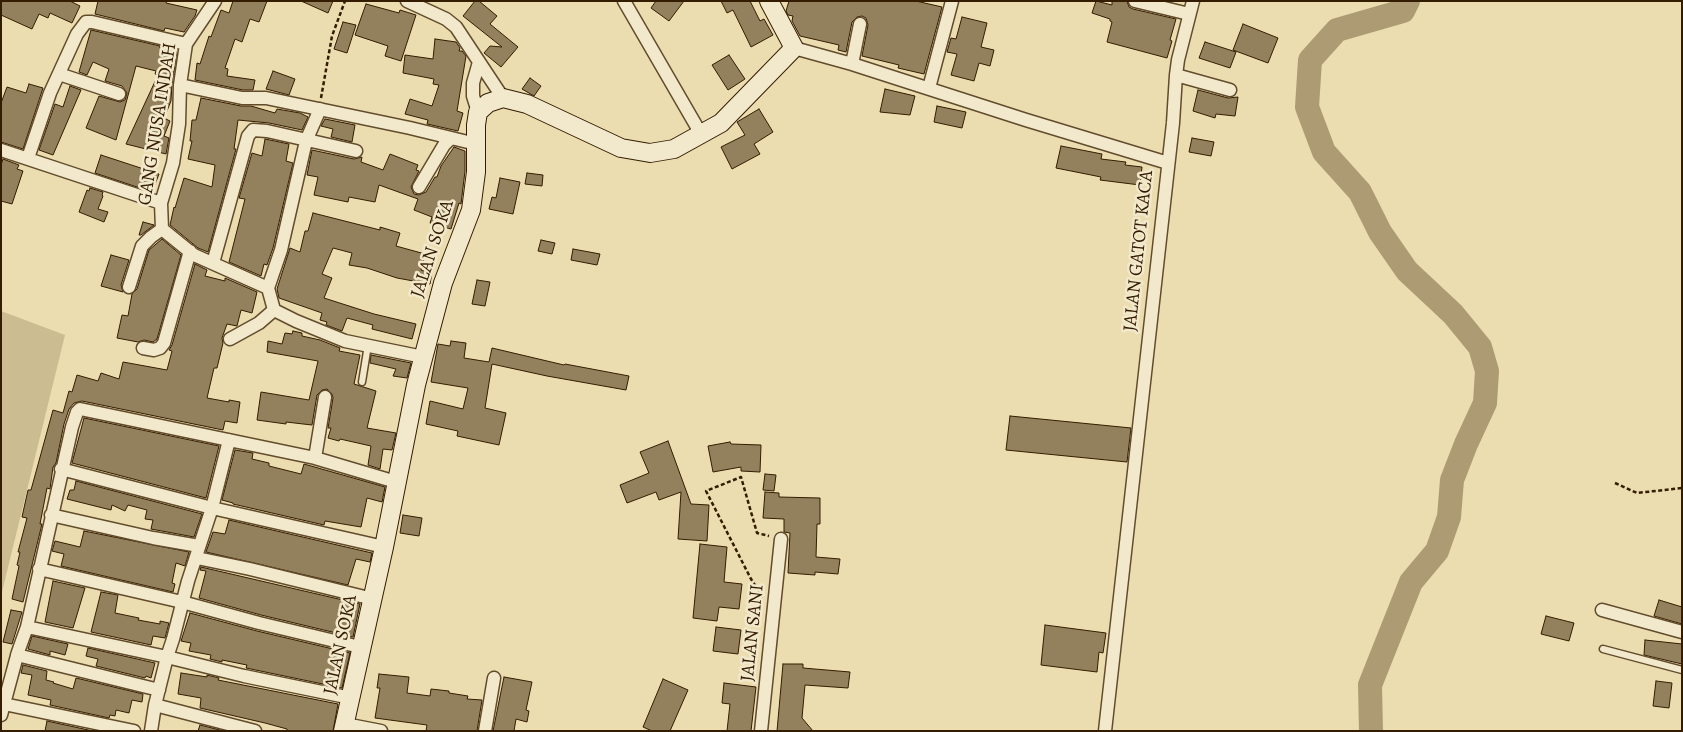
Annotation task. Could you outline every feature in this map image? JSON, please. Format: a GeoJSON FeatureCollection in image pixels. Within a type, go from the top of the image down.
{"type":"FeatureCollection","features":[{"type":"Feature","properties":{"kind":"street","name":"GANG NUSA INDAH"},"geometry":{"type":"LineString","coordinates":[[216,1],[186,44],[180,85],[173,163],[161,203],[162,229],[194,255],[268,288]]}},
{"type":"Feature","properties":{"kind":"street"},"geometry":{"type":"LineString","coordinates":[[407,1],[446,19],[456,27],[503,98]]}},
{"type":"Feature","properties":{"kind":"street"},"geometry":{"type":"LineString","coordinates":[[624,1],[701,134]]}},
{"type":"Feature","properties":{"kind":"street"},"geometry":{"type":"LineString","coordinates":[[479,62],[473,83],[473,96],[478,112],[488,103],[503,98],[527,104],[620,148],[650,153],[674,149],[721,123],[794,48],[769,1]]}},
{"type":"Feature","properties":{"kind":"street"},"geometry":{"type":"LineString","coordinates":[[1135,1],[1188,14]]}},
{"type":"Feature","properties":{"kind":"street"},"geometry":{"type":"LineString","coordinates":[[1168,163],[1176,75],[1192,1]]}},
{"type":"Feature","properties":{"kind":"street"},"geometry":{"type":"LineString","coordinates":[[929,88],[948,2]]}},
{"type":"Feature","properties":{"kind":"street"},"geometry":{"type":"LineString","coordinates":[[28,158],[50,93],[77,34],[86,22],[186,44]]}},
{"type":"Feature","properties":{"kind":"street"},"geometry":{"type":"LineString","coordinates":[[852,64],[860,24]]}},
{"type":"Feature","properties":{"kind":"street","name":"JALAN GATOT KACA"},"geometry":{"type":"LineString","coordinates":[[794,48],[852,64],[1035,123],[1168,163],[1105,731]]}},
{"type":"Feature","properties":{"kind":"street"},"geometry":{"type":"LineString","coordinates":[[59,74],[119,94]]}},
{"type":"Feature","properties":{"kind":"street"},"geometry":{"type":"LineString","coordinates":[[1176,75],[1230,90]]}},
{"type":"Feature","properties":{"kind":"street"},"geometry":{"type":"LineString","coordinates":[[180,85],[242,98],[266,98],[476,144]]}},
{"type":"Feature","properties":{"kind":"street"},"geometry":{"type":"LineString","coordinates":[[320,109],[306,141],[281,250],[268,288],[274,310],[345,341],[423,357]]}},
{"type":"Feature","properties":{"kind":"street","name":"JALAN SOKA"},"geometry":{"type":"LineString","coordinates":[[344,728],[423,357],[443,283],[471,210],[476,172],[476,125],[478,112]]}},
{"type":"Feature","properties":{"kind":"street"},"geometry":{"type":"LineString","coordinates":[[213,263],[248,136],[253,130],[259,129],[356,151]]}},
{"type":"Feature","properties":{"kind":"street"},"geometry":{"type":"LineString","coordinates":[[419,186],[444,145],[451,138]]}},
{"type":"Feature","properties":{"kind":"street"},"geometry":{"type":"LineString","coordinates":[[1,150],[161,203]]}},
{"type":"Feature","properties":{"kind":"street"},"geometry":{"type":"LineString","coordinates":[[129,286],[142,246],[162,229]]}},
{"type":"Feature","properties":{"kind":"street"},"geometry":{"type":"LineString","coordinates":[[143,348],[154,350],[160,348],[164,343],[190,251]]}},
{"type":"Feature","properties":{"kind":"street"},"geometry":{"type":"LineString","coordinates":[[230,340],[259,323],[274,310]]}},
{"type":"Feature","properties":{"kind":"street"},"geometry":{"type":"LineString","coordinates":[[315,458],[325,397]]}},
{"type":"Feature","properties":{"kind":"street"},"geometry":{"type":"LineString","coordinates":[[134,731],[3,709],[17,655],[27,627],[61,469],[72,427],[77,412],[80,409],[315,458],[396,482]]}},
{"type":"Feature","properties":{"kind":"street"},"geometry":{"type":"LineString","coordinates":[[151,731],[167,657],[182,602],[212,508],[229,440]]}},
{"type":"Feature","properties":{"kind":"street"},"geometry":{"type":"LineString","coordinates":[[61,469],[212,508],[384,547]]}},
{"type":"Feature","properties":{"kind":"street"},"geometry":{"type":"LineString","coordinates":[[51,514],[153,538],[250,569],[373,599]]}},
{"type":"Feature","properties":{"kind":"street","name":"JALAN SANI"},"geometry":{"type":"LineString","coordinates":[[761,731],[781,538]]}},
{"type":"Feature","properties":{"kind":"street"},"geometry":{"type":"LineString","coordinates":[[39,569],[182,602],[360,647]]}},
{"type":"Feature","properties":{"kind":"street"},"geometry":{"type":"LineString","coordinates":[[1602,610],[1682,632]]}},
{"type":"Feature","properties":{"kind":"street"},"geometry":{"type":"LineString","coordinates":[[27,627],[351,698]]}},
{"type":"Feature","properties":{"kind":"street"},"geometry":{"type":"LineString","coordinates":[[17,655],[159,690]]}},
{"type":"Feature","properties":{"kind":"street"},"geometry":{"type":"LineString","coordinates":[[485,731],[494,678]]}},
{"type":"Feature","properties":{"kind":"street"},"geometry":{"type":"LineString","coordinates":[[155,706],[227,728],[255,731]]}},
{"type":"Feature","properties":{"kind":"street"},"geometry":{"type":"LineString","coordinates":[[344,728],[381,731]]}},
{"type":"Feature","properties":{"kind":"lane"},"geometry":{"type":"LineString","coordinates":[[362,382],[368,346]]}},
{"type":"Feature","properties":{"kind":"lane"},"geometry":{"type":"LineString","coordinates":[[1603,649],[1682,670]]}},
{"type":"Feature","properties":{"kind":"path"},"geometry":{"type":"LineString","coordinates":[[320,109],[332,36],[345,1]]}},
{"type":"Feature","properties":{"kind":"path"},"geometry":{"type":"LineString","coordinates":[[774,613],[751,580],[706,491],[741,477],[757,533],[781,538]]}},
{"type":"Feature","properties":{"kind":"path"},"geometry":{"type":"LineString","coordinates":[[1615,483],[1637,493],[1682,488]]}},
{"type":"Feature","properties":{"kind":"shaded area"},"geometry":{"type":"Polygon","coordinates":[[[1,311],[65,335],[1,596],[1,311]]]}},
{"type":"Feature","properties":{"kind":"building"},"geometry":{"type":"Polygon","coordinates":[[[1,1],[70,1],[80,6],[72,23],[50,13],[48,18],[39,14],[32,29],[1,15],[1,1]]]}},
{"type":"Feature","properties":{"kind":"building"},"geometry":{"type":"Polygon","coordinates":[[[98,1],[167,1],[166,3],[197,10],[184,32],[165,28],[164,31],[95,14],[98,1]]]}},
{"type":"Feature","properties":{"kind":"building"},"geometry":{"type":"Polygon","coordinates":[[[233,1],[267,1],[259,22],[250,19],[242,42],[235,39],[225,68],[228,69],[227,76],[255,80],[253,90],[243,90],[195,80],[197,63],[200,64],[209,36],[211,37],[221,10],[229,13],[233,1]]]}},
{"type":"Feature","properties":{"kind":"building"},"geometry":{"type":"Polygon","coordinates":[[[301,1],[333,1],[328,13],[301,1]]]}},
{"type":"Feature","properties":{"kind":"building"},"geometry":{"type":"Polygon","coordinates":[[[475,1],[479,1],[497,16],[490,24],[518,47],[501,67],[484,53],[490,46],[502,47],[463,16],[475,1]]]}},
{"type":"Feature","properties":{"kind":"building"},"geometry":{"type":"Polygon","coordinates":[[[656,1],[684,1],[669,21],[651,8],[656,1]]]}},
{"type":"Feature","properties":{"kind":"building"},"geometry":{"type":"Polygon","coordinates":[[[721,1],[750,1],[760,21],[764,19],[773,35],[751,47],[733,10],[727,13],[721,1]]]}},
{"type":"Feature","properties":{"kind":"building"},"geometry":{"type":"Polygon","coordinates":[[[789,1],[916,1],[942,7],[924,74],[898,68],[899,65],[862,56],[868,25],[866,18],[862,16],[857,17],[852,22],[846,52],[838,50],[839,45],[800,36],[792,21],[793,16],[788,15],[786,11],[789,1]]]}},
{"type":"Feature","properties":{"kind":"building"},"geometry":{"type":"Polygon","coordinates":[[[1096,1],[1112,5],[1112,1],[1127,1],[1129,7],[1133,9],[1176,19],[1167,58],[1107,42],[1112,22],[1110,19],[1092,13],[1096,1]]]}},
{"type":"Feature","properties":{"kind":"building"},"geometry":{"type":"Polygon","coordinates":[[[366,4],[399,13],[400,10],[416,15],[401,61],[385,56],[388,46],[355,35],[366,4]]]}},
{"type":"Feature","properties":{"kind":"building"},"geometry":{"type":"Polygon","coordinates":[[[962,17],[987,23],[981,47],[994,50],[990,66],[979,63],[974,81],[951,75],[957,54],[947,52],[951,38],[956,39],[962,17]]]}},
{"type":"Feature","properties":{"kind":"building"},"geometry":{"type":"Polygon","coordinates":[[[343,22],[356,25],[347,53],[334,49],[343,22]]]}},
{"type":"Feature","properties":{"kind":"building"},"geometry":{"type":"Polygon","coordinates":[[[1243,24],[1278,38],[1268,63],[1233,50],[1243,24]]]}},
{"type":"Feature","properties":{"kind":"building"},"geometry":{"type":"Polygon","coordinates":[[[91,30],[160,46],[160,48],[177,52],[171,101],[164,118],[170,121],[164,136],[169,138],[166,154],[126,144],[158,75],[155,74],[156,71],[136,66],[116,140],[86,128],[99,96],[120,102],[125,100],[127,93],[122,86],[105,81],[109,69],[93,62],[87,75],[79,72],[91,30]]]}},
{"type":"Feature","properties":{"kind":"building"},"geometry":{"type":"Polygon","coordinates":[[[435,39],[456,42],[460,48],[459,51],[462,51],[466,56],[457,111],[463,113],[458,131],[427,124],[428,120],[405,114],[410,99],[432,106],[439,85],[433,84],[434,79],[403,73],[405,55],[433,59],[435,39]]]}},
{"type":"Feature","properties":{"kind":"building"},"geometry":{"type":"Polygon","coordinates":[[[1205,42],[1236,52],[1230,68],[1199,58],[1205,42]]]}},
{"type":"Feature","properties":{"kind":"building"},"geometry":{"type":"Polygon","coordinates":[[[729,55],[745,79],[728,90],[712,65],[729,55]]]}},
{"type":"Feature","properties":{"kind":"building"},"geometry":{"type":"Polygon","coordinates":[[[273,71],[295,79],[289,95],[266,89],[273,71]]]}},
{"type":"Feature","properties":{"kind":"building"},"geometry":{"type":"Polygon","coordinates":[[[530,78],[541,86],[534,96],[522,89],[530,78]]]}},
{"type":"Feature","properties":{"kind":"building"},"geometry":{"type":"Polygon","coordinates":[[[29,84],[43,88],[23,149],[1,142],[1,103],[7,87],[26,93],[29,84]]]}},
{"type":"Feature","properties":{"kind":"building"},"geometry":{"type":"Polygon","coordinates":[[[70,86],[81,90],[53,155],[39,150],[55,104],[63,107],[70,86]]]}},
{"type":"Feature","properties":{"kind":"building"},"geometry":{"type":"Polygon","coordinates":[[[885,89],[915,96],[910,115],[880,112],[885,89]]]}},
{"type":"Feature","properties":{"kind":"building"},"geometry":{"type":"Polygon","coordinates":[[[1198,90],[1228,98],[1238,97],[1235,116],[1216,114],[1215,118],[1193,111],[1198,90]]]}},
{"type":"Feature","properties":{"kind":"building"},"geometry":{"type":"Polygon","coordinates":[[[201,98],[241,106],[251,106],[275,113],[277,109],[300,113],[308,117],[302,130],[269,123],[238,120],[234,149],[236,149],[208,252],[198,248],[170,225],[184,178],[212,187],[215,165],[188,159],[192,141],[190,141],[192,120],[196,120],[201,98]]]}},
{"type":"Feature","properties":{"kind":"building"},"geometry":{"type":"Polygon","coordinates":[[[937,106],[966,112],[962,128],[934,122],[937,106]]]}},
{"type":"Feature","properties":{"kind":"building"},"geometry":{"type":"Polygon","coordinates":[[[759,109],[773,132],[754,144],[760,154],[732,169],[721,147],[745,135],[737,122],[759,109]]]}},
{"type":"Feature","properties":{"kind":"building"},"geometry":{"type":"Polygon","coordinates":[[[325,119],[355,125],[352,142],[331,137],[333,129],[321,126],[325,119]]]}},
{"type":"Feature","properties":{"kind":"building"},"geometry":{"type":"Polygon","coordinates":[[[1192,138],[1214,142],[1211,156],[1189,152],[1192,138]]]}},
{"type":"Feature","properties":{"kind":"building"},"geometry":{"type":"Polygon","coordinates":[[[265,139],[289,144],[286,161],[293,163],[273,248],[267,265],[264,264],[261,276],[229,262],[245,199],[239,198],[252,153],[262,156],[265,139]]]}},
{"type":"Feature","properties":{"kind":"building"},"geometry":{"type":"Polygon","coordinates":[[[1061,146],[1102,154],[1101,159],[1126,162],[1125,165],[1142,167],[1140,185],[1100,180],[1101,177],[1056,168],[1061,146]]]}},
{"type":"Feature","properties":{"kind":"building"},"geometry":{"type":"Polygon","coordinates":[[[454,147],[465,151],[465,171],[461,204],[459,203],[451,229],[430,223],[432,217],[414,210],[418,199],[379,185],[375,202],[349,197],[348,202],[314,195],[318,177],[307,175],[312,150],[354,159],[362,157],[361,162],[383,170],[390,154],[418,165],[416,170],[419,171],[411,187],[414,194],[419,195],[426,192],[435,177],[437,177],[441,166],[454,147]]]}},
{"type":"Feature","properties":{"kind":"building"},"geometry":{"type":"Polygon","coordinates":[[[101,155],[159,174],[152,192],[95,173],[101,155]]]}},
{"type":"Feature","properties":{"kind":"building"},"geometry":{"type":"Polygon","coordinates":[[[3,159],[19,165],[17,169],[23,171],[12,204],[1,201],[1,165],[3,159]]]}},
{"type":"Feature","properties":{"kind":"building"},"geometry":{"type":"Polygon","coordinates":[[[527,173],[543,175],[542,186],[525,184],[527,173]]]}},
{"type":"Feature","properties":{"kind":"building"},"geometry":{"type":"Polygon","coordinates":[[[500,178],[520,182],[513,214],[489,209],[492,197],[496,198],[500,178]]]}},
{"type":"Feature","properties":{"kind":"building"},"geometry":{"type":"Polygon","coordinates":[[[90,188],[103,192],[98,209],[108,212],[104,222],[79,212],[87,190],[89,191],[90,188]]]}},
{"type":"Feature","properties":{"kind":"building"},"geometry":{"type":"Polygon","coordinates":[[[313,213],[380,230],[380,227],[400,233],[396,246],[425,254],[421,270],[432,273],[430,284],[397,278],[367,268],[349,265],[352,253],[333,248],[322,274],[332,278],[324,298],[374,314],[416,324],[412,339],[372,329],[373,325],[347,318],[342,331],[326,325],[327,322],[320,320],[322,313],[279,298],[277,289],[290,248],[300,252],[305,231],[308,231],[313,213]]]}},
{"type":"Feature","properties":{"kind":"building"},"geometry":{"type":"Polygon","coordinates":[[[143,222],[154,225],[139,235],[143,222]]]}},
{"type":"Feature","properties":{"kind":"building"},"geometry":{"type":"Polygon","coordinates":[[[162,239],[181,255],[157,339],[153,342],[144,340],[138,342],[117,338],[122,315],[128,316],[132,294],[137,289],[149,250],[162,239]]]}},
{"type":"Feature","properties":{"kind":"building"},"geometry":{"type":"Polygon","coordinates":[[[541,240],[555,243],[552,254],[538,251],[541,240]]]}},
{"type":"Feature","properties":{"kind":"building"},"geometry":{"type":"Polygon","coordinates":[[[573,249],[600,254],[597,265],[571,260],[573,249]]]}},
{"type":"Feature","properties":{"kind":"building"},"geometry":{"type":"Polygon","coordinates":[[[111,255],[129,260],[121,285],[123,292],[101,286],[111,255]]]}},
{"type":"Feature","properties":{"kind":"building"},"geometry":{"type":"Polygon","coordinates":[[[195,264],[207,270],[205,276],[225,281],[225,278],[257,292],[252,313],[241,310],[237,326],[227,324],[222,338],[223,343],[217,368],[214,368],[207,398],[240,402],[237,423],[225,421],[223,430],[82,401],[74,403],[69,409],[64,424],[56,463],[53,467],[50,489],[47,488],[40,524],[42,524],[23,602],[12,599],[19,566],[17,565],[20,552],[18,552],[27,518],[22,517],[28,490],[31,490],[53,410],[63,413],[69,391],[72,392],[77,375],[98,381],[101,373],[119,379],[123,362],[167,370],[172,351],[169,350],[195,264]]]}},
{"type":"Feature","properties":{"kind":"building"},"geometry":{"type":"Polygon","coordinates":[[[477,280],[490,282],[485,306],[472,304],[477,280]]]}},
{"type":"Feature","properties":{"kind":"building"},"geometry":{"type":"Polygon","coordinates":[[[293,331],[302,333],[302,336],[320,340],[340,348],[339,351],[360,355],[354,384],[376,391],[367,428],[396,433],[392,450],[383,449],[380,469],[368,465],[371,446],[328,438],[331,428],[328,428],[333,398],[327,389],[322,390],[317,395],[312,425],[257,420],[261,392],[309,400],[318,361],[267,352],[268,341],[282,344],[285,333],[292,334],[293,331]]]}},
{"type":"Feature","properties":{"kind":"building"},"geometry":{"type":"Polygon","coordinates":[[[451,341],[466,343],[464,358],[489,362],[492,348],[564,365],[629,376],[626,390],[492,364],[485,408],[506,413],[499,445],[457,436],[458,431],[426,424],[430,401],[463,409],[468,388],[431,382],[438,344],[450,346],[451,341]]]}},
{"type":"Feature","properties":{"kind":"building"},"geometry":{"type":"Polygon","coordinates":[[[371,355],[411,363],[407,378],[393,376],[396,369],[370,363],[371,355]]]}},
{"type":"Feature","properties":{"kind":"building"},"geometry":{"type":"Polygon","coordinates":[[[1010,416],[1131,428],[1127,462],[1006,450],[1010,416]]]}},
{"type":"Feature","properties":{"kind":"building"},"geometry":{"type":"Polygon","coordinates":[[[84,418],[219,446],[206,498],[72,463],[84,418]]]}},
{"type":"Feature","properties":{"kind":"building"},"geometry":{"type":"Polygon","coordinates":[[[668,441],[691,504],[709,505],[707,541],[678,539],[681,492],[659,500],[656,492],[627,503],[620,485],[649,473],[640,452],[668,441]]]}},
{"type":"Feature","properties":{"kind":"building"},"geometry":{"type":"Polygon","coordinates":[[[730,442],[731,444],[761,445],[760,472],[741,471],[741,467],[713,472],[708,446],[730,442]]]}},
{"type":"Feature","properties":{"kind":"building"},"geometry":{"type":"Polygon","coordinates":[[[235,450],[253,453],[252,459],[269,463],[269,466],[301,474],[304,464],[385,487],[382,502],[367,498],[361,527],[325,521],[324,525],[233,504],[222,500],[235,450]]]}},
{"type":"Feature","properties":{"kind":"building"},"geometry":{"type":"Polygon","coordinates":[[[765,474],[776,475],[774,491],[763,490],[765,474]]]}},
{"type":"Feature","properties":{"kind":"building"},"geometry":{"type":"Polygon","coordinates":[[[76,481],[202,514],[194,537],[151,529],[153,520],[145,519],[147,510],[128,505],[125,511],[112,505],[111,510],[67,499],[70,490],[74,490],[76,481]]]}},
{"type":"Feature","properties":{"kind":"building"},"geometry":{"type":"Polygon","coordinates":[[[765,492],[779,493],[779,497],[820,498],[820,524],[817,524],[816,557],[840,559],[838,574],[815,572],[815,575],[788,573],[790,533],[784,532],[784,519],[763,518],[765,492]]]}},
{"type":"Feature","properties":{"kind":"building"},"geometry":{"type":"Polygon","coordinates":[[[403,515],[422,518],[419,536],[400,533],[403,515]]]}},
{"type":"Feature","properties":{"kind":"building"},"geometry":{"type":"Polygon","coordinates":[[[229,520],[372,553],[370,562],[356,559],[348,585],[206,552],[213,532],[225,534],[229,520]]]}},
{"type":"Feature","properties":{"kind":"building"},"geometry":{"type":"Polygon","coordinates":[[[84,531],[189,552],[185,566],[176,563],[172,583],[175,584],[173,592],[61,566],[64,554],[52,551],[55,541],[80,547],[84,531]]]}},
{"type":"Feature","properties":{"kind":"building"},"geometry":{"type":"Polygon","coordinates":[[[700,544],[727,547],[724,582],[742,584],[739,609],[719,607],[717,621],[693,618],[700,544]]]}},
{"type":"Feature","properties":{"kind":"building"},"geometry":{"type":"Polygon","coordinates":[[[201,567],[360,604],[353,637],[199,598],[206,571],[200,570],[201,567]]]}},
{"type":"Feature","properties":{"kind":"building"},"geometry":{"type":"Polygon","coordinates":[[[53,581],[85,588],[73,628],[45,622],[53,581]]]}},
{"type":"Feature","properties":{"kind":"building"},"geometry":{"type":"Polygon","coordinates":[[[101,592],[118,595],[115,613],[139,618],[138,620],[160,624],[160,621],[169,623],[165,638],[153,636],[151,645],[91,632],[101,592]]]}},
{"type":"Feature","properties":{"kind":"building"},"geometry":{"type":"Polygon","coordinates":[[[1659,600],[1682,607],[1682,624],[1654,616],[1659,600]]]}},
{"type":"Feature","properties":{"kind":"building"},"geometry":{"type":"Polygon","coordinates":[[[11,610],[22,612],[12,644],[3,642],[11,610]]]}},
{"type":"Feature","properties":{"kind":"building"},"geometry":{"type":"Polygon","coordinates":[[[190,613],[350,653],[342,688],[246,668],[247,665],[222,660],[222,662],[210,659],[211,655],[189,651],[191,643],[181,641],[190,613]]]}},
{"type":"Feature","properties":{"kind":"building"},"geometry":{"type":"Polygon","coordinates":[[[1546,616],[1574,623],[1569,641],[1541,634],[1546,616]]]}},
{"type":"Feature","properties":{"kind":"building"},"geometry":{"type":"Polygon","coordinates":[[[1045,625],[1106,633],[1103,653],[1099,652],[1097,672],[1041,665],[1045,625]]]}},
{"type":"Feature","properties":{"kind":"building"},"geometry":{"type":"Polygon","coordinates":[[[716,627],[741,630],[738,654],[713,651],[716,627]]]}},
{"type":"Feature","properties":{"kind":"building"},"geometry":{"type":"Polygon","coordinates":[[[32,636],[68,644],[65,655],[50,651],[50,655],[28,649],[32,636]]]}},
{"type":"Feature","properties":{"kind":"building"},"geometry":{"type":"Polygon","coordinates":[[[1645,640],[1682,644],[1682,664],[1644,655],[1645,640]]]}},
{"type":"Feature","properties":{"kind":"building"},"geometry":{"type":"Polygon","coordinates":[[[88,648],[155,663],[151,678],[96,666],[98,659],[86,656],[88,648]]]}},
{"type":"Feature","properties":{"kind":"building"},"geometry":{"type":"Polygon","coordinates":[[[783,664],[803,664],[803,668],[850,672],[848,688],[805,685],[802,718],[813,731],[777,731],[783,664]]]}},
{"type":"Feature","properties":{"kind":"building"},"geometry":{"type":"Polygon","coordinates":[[[23,665],[47,671],[46,680],[53,683],[73,689],[76,678],[143,694],[142,702],[132,700],[129,713],[116,710],[115,716],[110,715],[109,718],[50,705],[51,700],[28,695],[32,675],[21,673],[23,665]]]}},
{"type":"Feature","properties":{"kind":"building"},"geometry":{"type":"Polygon","coordinates":[[[181,673],[207,677],[207,675],[219,678],[218,680],[338,704],[333,731],[287,731],[287,729],[265,723],[200,708],[201,698],[178,694],[181,673]]]}},
{"type":"Feature","properties":{"kind":"building"},"geometry":{"type":"Polygon","coordinates":[[[379,674],[409,677],[407,693],[430,696],[431,689],[468,696],[467,699],[482,700],[477,731],[426,731],[427,725],[375,718],[380,688],[377,688],[379,674]]]}},
{"type":"Feature","properties":{"kind":"building"},"geometry":{"type":"Polygon","coordinates":[[[504,677],[532,682],[526,710],[529,711],[527,722],[516,719],[514,731],[493,731],[504,677]]]}},
{"type":"Feature","properties":{"kind":"building"},"geometry":{"type":"Polygon","coordinates":[[[663,679],[688,690],[670,731],[652,731],[643,727],[663,679]]]}},
{"type":"Feature","properties":{"kind":"building"},"geometry":{"type":"Polygon","coordinates":[[[1656,681],[1672,683],[1669,708],[1653,706],[1656,681]]]}},
{"type":"Feature","properties":{"kind":"building"},"geometry":{"type":"Polygon","coordinates":[[[724,683],[756,687],[751,731],[727,731],[730,704],[722,703],[724,683]]]}},
{"type":"Feature","properties":{"kind":"building"},"geometry":{"type":"Polygon","coordinates":[[[47,721],[93,731],[45,731],[47,721]]]}},
{"type":"Feature","properties":{"kind":"building"},"geometry":{"type":"Polygon","coordinates":[[[200,725],[220,730],[220,731],[198,731],[200,725]]]}},
{"type":"Feature","properties":{"kind":"waterway"},"geometry":{"type":"LineString","coordinates":[[1371,731],[1370,685],[1411,582],[1437,551],[1449,517],[1452,480],[1485,403],[1487,371],[1480,347],[1453,314],[1407,271],[1380,232],[1360,192],[1324,152],[1307,107],[1310,60],[1337,30],[1403,11],[1408,1]]}}]}
